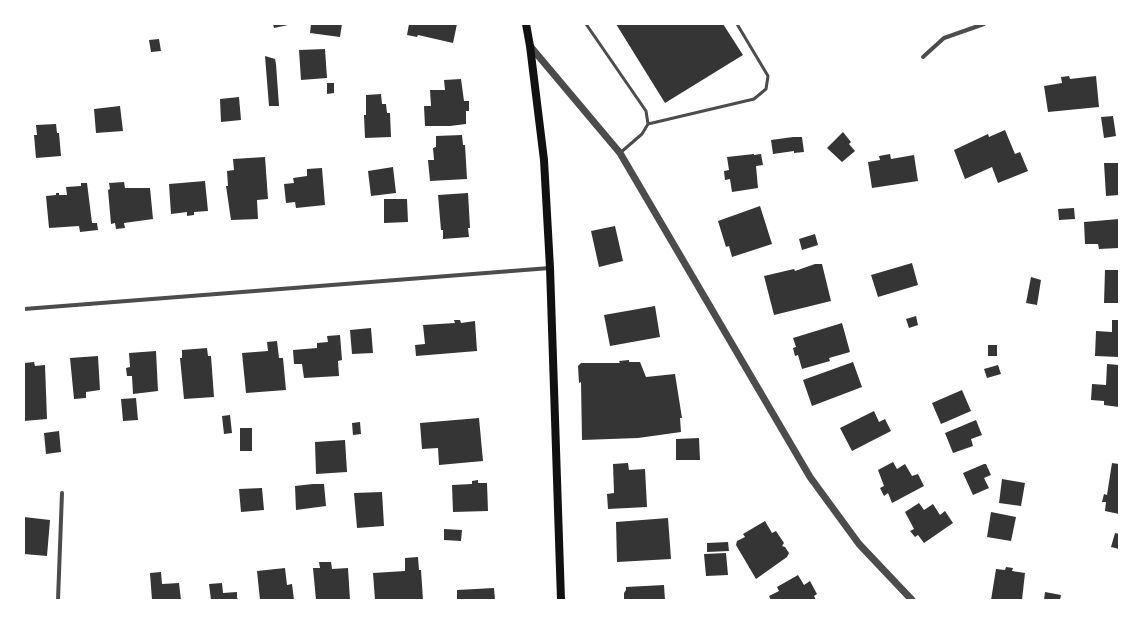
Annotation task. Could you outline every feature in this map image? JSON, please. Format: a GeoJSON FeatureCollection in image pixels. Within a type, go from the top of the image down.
{"type":"FeatureCollection","features":[{"type":"Feature","properties":{"kind":"main road"},"geometry":{"type":"LineString","coordinates":[[526,24],[544,160],[550,268],[561,600]]}},
{"type":"Feature","properties":{"kind":"street"},"geometry":{"type":"LineString","coordinates":[[923,58],[944,38],[984,24]]}},
{"type":"Feature","properties":{"kind":"street"},"geometry":{"type":"LineString","coordinates":[[530,46],[620,153],[810,477],[859,544],[912,600]]}},
{"type":"Feature","properties":{"kind":"street"},"geometry":{"type":"LineString","coordinates":[[24,309],[550,268]]}},
{"type":"Feature","properties":{"kind":"street"},"geometry":{"type":"LineString","coordinates":[[58,600],[62,493]]}},
{"type":"Feature","properties":{"kind":"lane"},"geometry":{"type":"LineString","coordinates":[[586,24],[646,111],[648,124],[642,134],[620,153]]}},
{"type":"Feature","properties":{"kind":"lane"},"geometry":{"type":"LineString","coordinates":[[648,124],[754,99],[766,89],[768,76],[737,24]]}},
{"type":"Feature","properties":{"kind":"building"},"geometry":{"type":"Polygon","coordinates":[[[273,24],[288,24],[288,25],[274,28],[273,24]]]}},
{"type":"Feature","properties":{"kind":"building"},"geometry":{"type":"Polygon","coordinates":[[[311,24],[342,24],[340,37],[310,33],[311,24]]]}},
{"type":"Feature","properties":{"kind":"building"},"geometry":{"type":"Polygon","coordinates":[[[409,24],[457,24],[453,43],[418,35],[417,37],[407,35],[409,24]]]}},
{"type":"Feature","properties":{"kind":"building"},"geometry":{"type":"Polygon","coordinates":[[[616,24],[723,24],[743,55],[665,103],[616,24]]]}},
{"type":"Feature","properties":{"kind":"building"},"geometry":{"type":"Polygon","coordinates":[[[159,39],[161,51],[151,52],[149,40],[159,39]]]}},
{"type":"Feature","properties":{"kind":"building"},"geometry":{"type":"Polygon","coordinates":[[[325,49],[327,78],[301,80],[299,50],[325,49]]]}},
{"type":"Feature","properties":{"kind":"building"},"geometry":{"type":"Polygon","coordinates":[[[265,56],[275,59],[279,106],[269,106],[265,56]]]}},
{"type":"Feature","properties":{"kind":"building"},"geometry":{"type":"Polygon","coordinates":[[[1069,76],[1070,79],[1096,76],[1099,107],[1048,112],[1044,86],[1062,83],[1061,77],[1069,76]]]}},
{"type":"Feature","properties":{"kind":"building"},"geometry":{"type":"Polygon","coordinates":[[[461,79],[464,101],[469,101],[469,111],[466,111],[466,124],[450,126],[425,126],[424,106],[431,106],[430,90],[445,90],[444,80],[461,79]]]}},
{"type":"Feature","properties":{"kind":"building"},"geometry":{"type":"Polygon","coordinates":[[[327,83],[334,83],[334,93],[327,94],[327,83]]]}},
{"type":"Feature","properties":{"kind":"building"},"geometry":{"type":"Polygon","coordinates":[[[381,94],[382,104],[386,104],[387,113],[390,113],[391,137],[365,138],[364,115],[366,115],[366,95],[381,94]]]}},
{"type":"Feature","properties":{"kind":"building"},"geometry":{"type":"Polygon","coordinates":[[[239,97],[241,120],[221,122],[220,99],[239,97]]]}},
{"type":"Feature","properties":{"kind":"building"},"geometry":{"type":"Polygon","coordinates":[[[120,106],[123,131],[96,133],[94,109],[120,106]]]}},
{"type":"Feature","properties":{"kind":"building"},"geometry":{"type":"Polygon","coordinates":[[[1113,116],[1116,136],[1104,138],[1101,117],[1113,116]]]}},
{"type":"Feature","properties":{"kind":"building"},"geometry":{"type":"Polygon","coordinates":[[[56,124],[57,133],[59,133],[61,156],[36,158],[34,135],[37,135],[36,125],[56,124]]]}},
{"type":"Feature","properties":{"kind":"building"},"geometry":{"type":"Polygon","coordinates":[[[1005,130],[1015,154],[1020,152],[1028,171],[998,183],[992,167],[965,179],[954,150],[988,134],[989,137],[1005,130]]]}},
{"type":"Feature","properties":{"kind":"building"},"geometry":{"type":"Polygon","coordinates":[[[843,132],[851,142],[849,144],[855,151],[842,162],[827,148],[843,132]]]}},
{"type":"Feature","properties":{"kind":"building"},"geometry":{"type":"Polygon","coordinates":[[[462,135],[463,145],[465,145],[467,179],[430,181],[428,160],[434,160],[433,148],[436,147],[436,136],[462,135]]]}},
{"type":"Feature","properties":{"kind":"building"},"geometry":{"type":"Polygon","coordinates":[[[802,137],[804,152],[794,153],[794,151],[773,154],[771,140],[802,137]]]}},
{"type":"Feature","properties":{"kind":"building"},"geometry":{"type":"Polygon","coordinates":[[[761,154],[763,165],[756,166],[758,188],[732,192],[730,179],[725,180],[724,171],[729,170],[727,157],[761,154]]]}},
{"type":"Feature","properties":{"kind":"building"},"geometry":{"type":"Polygon","coordinates":[[[890,154],[891,159],[914,155],[918,181],[872,188],[868,162],[880,160],[879,156],[890,154]]]}},
{"type":"Feature","properties":{"kind":"building"},"geometry":{"type":"Polygon","coordinates":[[[265,157],[268,199],[257,200],[258,219],[231,220],[226,186],[228,186],[227,171],[234,170],[233,159],[265,157]]]}},
{"type":"Feature","properties":{"kind":"building"},"geometry":{"type":"Polygon","coordinates":[[[1104,163],[1119,163],[1119,195],[1106,196],[1104,163]]]}},
{"type":"Feature","properties":{"kind":"building"},"geometry":{"type":"Polygon","coordinates":[[[393,167],[396,193],[371,196],[368,171],[393,167]]]}},
{"type":"Feature","properties":{"kind":"building"},"geometry":{"type":"Polygon","coordinates":[[[322,168],[325,205],[296,208],[295,202],[286,203],[284,184],[294,183],[293,178],[307,176],[307,169],[322,168]]]}},
{"type":"Feature","properties":{"kind":"building"},"geometry":{"type":"Polygon","coordinates":[[[205,181],[208,211],[194,212],[194,215],[187,216],[187,212],[171,214],[169,184],[205,181]]]}},
{"type":"Feature","properties":{"kind":"building"},"geometry":{"type":"Polygon","coordinates":[[[124,182],[125,188],[150,188],[153,219],[124,223],[125,228],[116,229],[115,223],[111,224],[108,190],[110,189],[109,183],[124,182]]]}},
{"type":"Feature","properties":{"kind":"building"},"geometry":{"type":"Polygon","coordinates":[[[81,183],[87,183],[92,223],[97,223],[98,230],[80,232],[79,226],[49,228],[46,196],[56,195],[56,193],[59,193],[59,195],[67,195],[66,187],[81,186],[81,183]]]}},
{"type":"Feature","properties":{"kind":"building"},"geometry":{"type":"Polygon","coordinates":[[[468,193],[470,228],[468,228],[469,237],[443,239],[438,195],[468,193]]]}},
{"type":"Feature","properties":{"kind":"building"},"geometry":{"type":"Polygon","coordinates":[[[384,199],[407,199],[408,222],[384,223],[384,199]]]}},
{"type":"Feature","properties":{"kind":"building"},"geometry":{"type":"Polygon","coordinates":[[[760,206],[772,244],[732,257],[729,246],[726,247],[718,221],[760,206]]]}},
{"type":"Feature","properties":{"kind":"building"},"geometry":{"type":"Polygon","coordinates":[[[1074,208],[1075,219],[1059,220],[1058,209],[1074,208]]]}},
{"type":"Feature","properties":{"kind":"building"},"geometry":{"type":"Polygon","coordinates":[[[1119,219],[1119,248],[1099,249],[1098,244],[1085,244],[1084,222],[1119,219]]]}},
{"type":"Feature","properties":{"kind":"building"},"geometry":{"type":"Polygon","coordinates":[[[615,226],[623,261],[599,267],[591,231],[615,226]]]}},
{"type":"Feature","properties":{"kind":"building"},"geometry":{"type":"Polygon","coordinates":[[[815,234],[818,245],[802,250],[799,239],[815,234]]]}},
{"type":"Feature","properties":{"kind":"building"},"geometry":{"type":"Polygon","coordinates":[[[912,263],[918,285],[878,297],[871,275],[912,263]]]}},
{"type":"Feature","properties":{"kind":"building"},"geometry":{"type":"Polygon","coordinates":[[[815,264],[822,264],[831,301],[774,315],[764,276],[794,269],[795,271],[815,264]]]}},
{"type":"Feature","properties":{"kind":"building"},"geometry":{"type":"Polygon","coordinates":[[[1105,270],[1119,270],[1119,303],[1104,303],[1105,270]]]}},
{"type":"Feature","properties":{"kind":"building"},"geometry":{"type":"Polygon","coordinates":[[[1031,277],[1041,280],[1037,305],[1026,303],[1031,277]]]}},
{"type":"Feature","properties":{"kind":"building"},"geometry":{"type":"Polygon","coordinates":[[[655,306],[660,337],[610,346],[604,315],[655,306]]]}},
{"type":"Feature","properties":{"kind":"building"},"geometry":{"type":"Polygon","coordinates":[[[916,316],[918,325],[909,328],[906,319],[916,316]]]}},
{"type":"Feature","properties":{"kind":"building"},"geometry":{"type":"Polygon","coordinates":[[[454,320],[460,320],[461,323],[475,321],[477,351],[416,356],[415,345],[425,344],[423,325],[455,323],[454,320]]]}},
{"type":"Feature","properties":{"kind":"building"},"geometry":{"type":"Polygon","coordinates":[[[1112,320],[1119,320],[1119,357],[1095,356],[1096,331],[1112,332],[1112,320]]]}},
{"type":"Feature","properties":{"kind":"building"},"geometry":{"type":"Polygon","coordinates":[[[842,323],[850,352],[829,358],[830,361],[802,369],[798,355],[795,356],[793,348],[796,347],[793,338],[842,323]]]}},
{"type":"Feature","properties":{"kind":"building"},"geometry":{"type":"Polygon","coordinates":[[[371,328],[373,353],[352,354],[350,330],[371,328]]]}},
{"type":"Feature","properties":{"kind":"building"},"geometry":{"type":"Polygon","coordinates":[[[340,335],[342,360],[338,361],[339,376],[304,378],[302,364],[294,364],[293,350],[317,348],[317,343],[328,342],[327,336],[340,335]]]}},
{"type":"Feature","properties":{"kind":"building"},"geometry":{"type":"Polygon","coordinates":[[[277,341],[279,358],[283,358],[286,390],[246,393],[242,353],[268,351],[267,342],[277,341]]]}},
{"type":"Feature","properties":{"kind":"building"},"geometry":{"type":"Polygon","coordinates":[[[988,345],[997,345],[997,356],[988,356],[988,345]]]}},
{"type":"Feature","properties":{"kind":"building"},"geometry":{"type":"Polygon","coordinates":[[[207,348],[208,356],[211,356],[214,397],[184,399],[180,358],[182,358],[182,350],[207,348]]]}},
{"type":"Feature","properties":{"kind":"building"},"geometry":{"type":"Polygon","coordinates":[[[156,351],[158,391],[133,394],[132,376],[127,376],[126,368],[130,367],[129,353],[156,351]]]}},
{"type":"Feature","properties":{"kind":"building"},"geometry":{"type":"Polygon","coordinates":[[[98,356],[100,390],[86,392],[86,398],[74,399],[70,358],[98,356]]]}},
{"type":"Feature","properties":{"kind":"building"},"geometry":{"type":"Polygon","coordinates":[[[629,360],[629,362],[640,362],[646,377],[675,374],[682,418],[680,418],[681,432],[638,438],[582,440],[581,382],[579,383],[578,366],[581,363],[620,363],[619,361],[629,360]]]}},
{"type":"Feature","properties":{"kind":"building"},"geometry":{"type":"Polygon","coordinates":[[[34,362],[35,366],[45,365],[47,419],[24,421],[24,363],[34,362]]]}},
{"type":"Feature","properties":{"kind":"building"},"geometry":{"type":"Polygon","coordinates":[[[853,362],[862,387],[812,406],[803,380],[853,362]]]}},
{"type":"Feature","properties":{"kind":"building"},"geometry":{"type":"Polygon","coordinates":[[[1107,364],[1119,365],[1119,407],[1104,405],[1104,401],[1091,400],[1092,384],[1106,385],[1107,364]]]}},
{"type":"Feature","properties":{"kind":"building"},"geometry":{"type":"Polygon","coordinates":[[[998,365],[1001,374],[987,378],[984,369],[998,365]]]}},
{"type":"Feature","properties":{"kind":"building"},"geometry":{"type":"Polygon","coordinates":[[[962,390],[971,411],[941,424],[932,403],[962,390]]]}},
{"type":"Feature","properties":{"kind":"building"},"geometry":{"type":"Polygon","coordinates":[[[136,398],[138,420],[123,421],[121,399],[136,398]]]}},
{"type":"Feature","properties":{"kind":"building"},"geometry":{"type":"Polygon","coordinates":[[[874,411],[879,422],[885,419],[891,431],[852,451],[840,428],[874,411]]]}},
{"type":"Feature","properties":{"kind":"building"},"geometry":{"type":"Polygon","coordinates":[[[230,415],[232,433],[224,434],[222,416],[230,415]]]}},
{"type":"Feature","properties":{"kind":"building"},"geometry":{"type":"Polygon","coordinates":[[[479,418],[483,461],[439,465],[438,448],[422,449],[420,423],[479,418]]]}},
{"type":"Feature","properties":{"kind":"building"},"geometry":{"type":"Polygon","coordinates":[[[976,420],[982,435],[971,439],[973,446],[953,453],[945,433],[976,420]]]}},
{"type":"Feature","properties":{"kind":"building"},"geometry":{"type":"Polygon","coordinates":[[[360,422],[361,434],[353,435],[352,423],[360,422]]]}},
{"type":"Feature","properties":{"kind":"building"},"geometry":{"type":"Polygon","coordinates":[[[240,428],[252,428],[252,451],[240,451],[240,428]]]}},
{"type":"Feature","properties":{"kind":"building"},"geometry":{"type":"Polygon","coordinates":[[[59,431],[61,452],[46,454],[44,433],[59,431]]]}},
{"type":"Feature","properties":{"kind":"building"},"geometry":{"type":"Polygon","coordinates":[[[699,438],[700,460],[676,460],[676,439],[699,438]]]}},
{"type":"Feature","properties":{"kind":"building"},"geometry":{"type":"Polygon","coordinates":[[[345,440],[347,472],[316,474],[315,442],[345,440]]]}},
{"type":"Feature","properties":{"kind":"building"},"geometry":{"type":"Polygon","coordinates":[[[893,462],[897,469],[905,464],[912,476],[918,474],[924,486],[892,503],[888,493],[884,496],[880,488],[884,486],[878,470],[893,462]]]}},
{"type":"Feature","properties":{"kind":"building"},"geometry":{"type":"Polygon","coordinates":[[[628,463],[629,470],[645,469],[647,507],[608,509],[607,494],[614,493],[613,464],[628,463]]]}},
{"type":"Feature","properties":{"kind":"building"},"geometry":{"type":"Polygon","coordinates":[[[1112,463],[1119,464],[1119,514],[1105,511],[1106,502],[1102,502],[1104,494],[1107,495],[1112,463]]]}},
{"type":"Feature","properties":{"kind":"building"},"geometry":{"type":"Polygon","coordinates":[[[986,464],[991,475],[984,478],[989,488],[973,495],[963,473],[986,464]]]}},
{"type":"Feature","properties":{"kind":"building"},"geometry":{"type":"Polygon","coordinates":[[[1002,479],[1025,483],[1021,506],[999,503],[1002,479]]]}},
{"type":"Feature","properties":{"kind":"building"},"geometry":{"type":"Polygon","coordinates":[[[478,480],[478,483],[487,483],[488,511],[453,512],[452,485],[472,484],[472,481],[478,480]]]}},
{"type":"Feature","properties":{"kind":"building"},"geometry":{"type":"Polygon","coordinates":[[[324,484],[326,506],[296,510],[295,486],[324,484]]]}},
{"type":"Feature","properties":{"kind":"building"},"geometry":{"type":"Polygon","coordinates":[[[262,488],[264,510],[241,512],[239,489],[262,488]]]}},
{"type":"Feature","properties":{"kind":"building"},"geometry":{"type":"Polygon","coordinates":[[[382,492],[384,526],[357,528],[354,493],[382,492]]]}},
{"type":"Feature","properties":{"kind":"building"},"geometry":{"type":"Polygon","coordinates":[[[919,503],[924,510],[933,504],[940,515],[945,511],[953,523],[924,543],[918,535],[915,537],[910,531],[914,529],[905,512],[919,503]]]}},
{"type":"Feature","properties":{"kind":"building"},"geometry":{"type":"Polygon","coordinates":[[[991,512],[1016,517],[1011,541],[987,537],[991,512]]]}},
{"type":"Feature","properties":{"kind":"building"},"geometry":{"type":"Polygon","coordinates":[[[24,517],[50,520],[47,556],[24,554],[24,517]]]}},
{"type":"Feature","properties":{"kind":"building"},"geometry":{"type":"Polygon","coordinates":[[[668,518],[671,559],[617,562],[616,522],[668,518]]]}},
{"type":"Feature","properties":{"kind":"building"},"geometry":{"type":"Polygon","coordinates":[[[765,521],[772,533],[776,531],[784,543],[782,546],[785,547],[789,553],[787,557],[756,579],[736,545],[737,541],[745,537],[743,534],[765,521]]]}},
{"type":"Feature","properties":{"kind":"building"},"geometry":{"type":"Polygon","coordinates":[[[444,529],[462,530],[461,541],[444,540],[444,529]]]}},
{"type":"Feature","properties":{"kind":"building"},"geometry":{"type":"Polygon","coordinates":[[[1115,533],[1119,534],[1119,549],[1111,547],[1115,533]]]}},
{"type":"Feature","properties":{"kind":"building"},"geometry":{"type":"Polygon","coordinates":[[[728,542],[729,551],[707,552],[707,543],[728,542]]]}},
{"type":"Feature","properties":{"kind":"building"},"geometry":{"type":"Polygon","coordinates":[[[726,553],[728,575],[706,576],[704,554],[726,553]]]}},
{"type":"Feature","properties":{"kind":"building"},"geometry":{"type":"Polygon","coordinates":[[[418,557],[419,570],[421,570],[423,600],[375,600],[373,573],[405,571],[405,558],[418,557]]]}},
{"type":"Feature","properties":{"kind":"building"},"geometry":{"type":"Polygon","coordinates":[[[319,562],[331,562],[332,569],[348,568],[350,600],[316,600],[313,568],[320,568],[319,562]]]}},
{"type":"Feature","properties":{"kind":"building"},"geometry":{"type":"Polygon","coordinates":[[[1006,567],[1013,568],[1012,571],[1025,573],[1022,600],[991,600],[996,569],[1005,570],[1006,567]]]}},
{"type":"Feature","properties":{"kind":"building"},"geometry":{"type":"Polygon","coordinates":[[[285,568],[287,585],[292,584],[294,600],[260,600],[257,571],[285,568]]]}},
{"type":"Feature","properties":{"kind":"building"},"geometry":{"type":"Polygon","coordinates":[[[161,572],[162,584],[179,583],[181,600],[152,600],[150,573],[161,572]]]}},
{"type":"Feature","properties":{"kind":"building"},"geometry":{"type":"Polygon","coordinates":[[[798,575],[804,585],[810,581],[817,594],[814,596],[816,600],[771,600],[769,596],[779,591],[777,587],[798,575]]]}},
{"type":"Feature","properties":{"kind":"building"},"geometry":{"type":"Polygon","coordinates":[[[222,583],[223,593],[237,592],[237,598],[239,600],[211,600],[209,584],[222,583]]]}},
{"type":"Feature","properties":{"kind":"building"},"geometry":{"type":"Polygon","coordinates":[[[664,585],[665,600],[624,600],[626,587],[664,585]]]}},
{"type":"Feature","properties":{"kind":"building"},"geometry":{"type":"Polygon","coordinates":[[[494,588],[495,600],[457,600],[457,590],[494,588]]]}},
{"type":"Feature","properties":{"kind":"building"},"geometry":{"type":"Polygon","coordinates":[[[1045,592],[1061,595],[1060,600],[1044,600],[1045,592]]]}}]}
